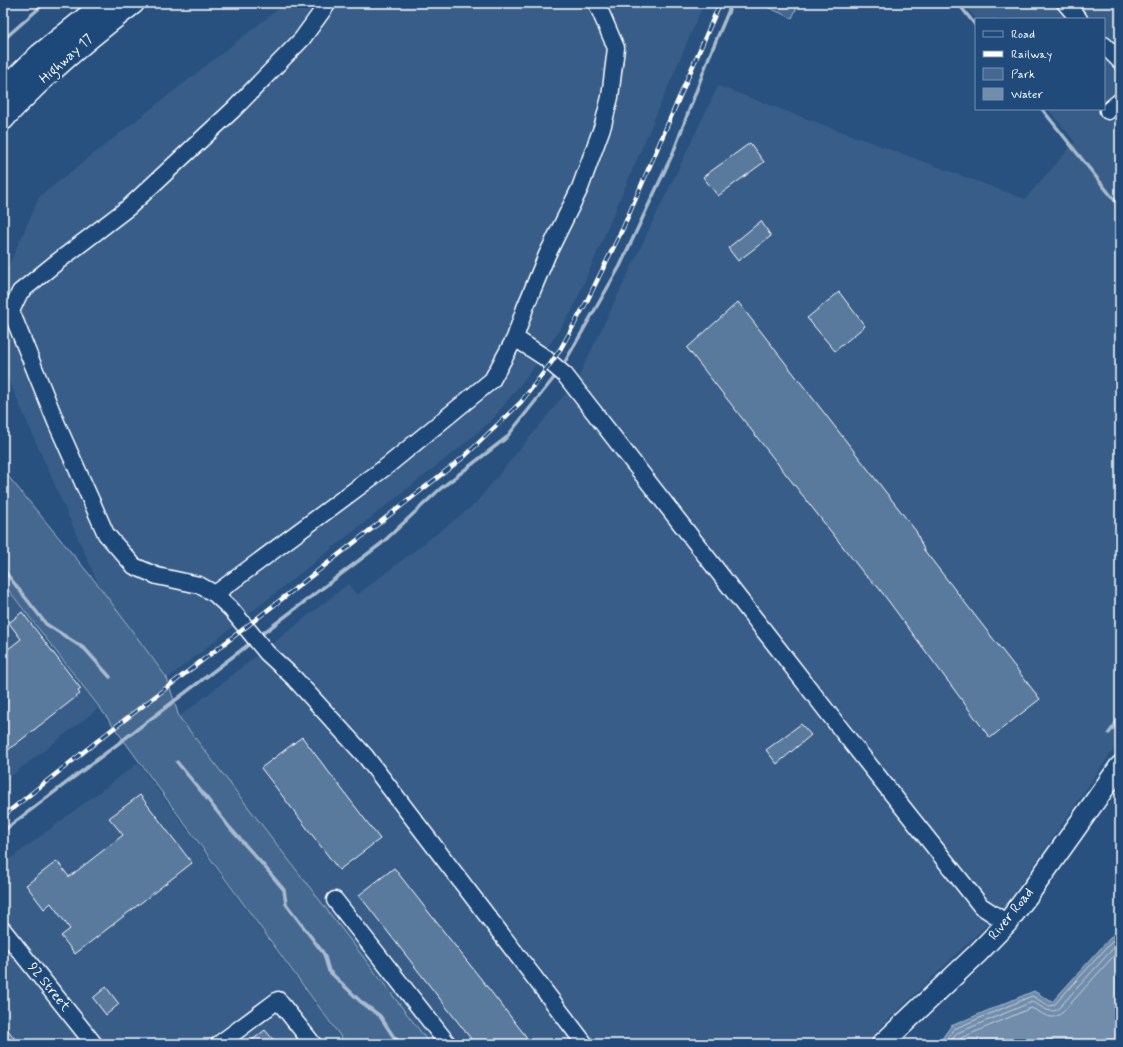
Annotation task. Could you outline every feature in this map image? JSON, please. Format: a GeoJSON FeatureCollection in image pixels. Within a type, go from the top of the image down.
{"type":"FeatureCollection","features":[{"type":"Feature","properties":{"kind":"highway","name":"Highway 17"},"geometry":{"type":"LineString","coordinates":[[3,91],[40,55],[105,3]]}},
{"type":"Feature","properties":{"kind":"highway","name":"Highway 17"},"geometry":{"type":"LineString","coordinates":[[3,119],[53,69],[133,3]]}},
{"type":"Feature","properties":{"kind":"main road","name":"River Road"},"geometry":{"type":"LineString","coordinates":[[882,1044],[977,954],[1007,923],[1120,766]]}},
{"type":"Feature","properties":{"kind":"street"},"geometry":{"type":"LineString","coordinates":[[328,3],[302,39],[234,109],[129,207],[20,292],[11,311],[56,422],[106,534],[134,566],[157,576],[199,585],[215,594],[231,609],[267,653],[294,678],[366,757],[585,1044]]}},
{"type":"Feature","properties":{"kind":"street"},"geometry":{"type":"LineString","coordinates":[[215,594],[386,466],[492,380],[514,338],[547,255],[580,188],[603,125],[610,97],[616,48],[596,3]]}},
{"type":"Feature","properties":{"kind":"street"},"geometry":{"type":"LineString","coordinates":[[1065,3],[1078,18]]}},
{"type":"Feature","properties":{"kind":"street"},"geometry":{"type":"LineString","coordinates":[[1105,46],[1120,61]]}},
{"type":"Feature","properties":{"kind":"street"},"geometry":{"type":"LineString","coordinates":[[514,338],[544,357],[560,371],[981,906],[1007,923]]}},
{"type":"Feature","properties":{"kind":"street"},"geometry":{"type":"LineString","coordinates":[[335,900],[448,1044]]}},
{"type":"Feature","properties":{"kind":"street","name":"92 Street"},"geometry":{"type":"LineString","coordinates":[[3,930],[94,1044]]}},
{"type":"Feature","properties":{"kind":"street"},"geometry":{"type":"LineString","coordinates":[[219,1044],[278,1000],[313,1044]]}},
{"type":"Feature","properties":{"kind":"shaded area"},"geometry":{"type":"Polygon","coordinates":[[[286,3],[704,3],[572,311],[532,370],[492,420],[459,448],[168,678],[99,586],[3,367],[3,278],[40,196],[286,3]]]}},
{"type":"Feature","properties":{"kind":"shaded area"},"geometry":{"type":"Polygon","coordinates":[[[963,3],[1120,3],[1120,740],[1005,907],[878,1030],[866,1044],[430,1044],[179,717],[348,584],[357,595],[475,504],[578,378],[718,86],[1025,199],[1075,142],[1049,110],[1105,110],[1105,18],[975,18],[963,3]]]}},
{"type":"Feature","properties":{"kind":"shaded area"},"geometry":{"type":"Polygon","coordinates":[[[3,585],[99,708],[3,782],[3,585]]]}},
{"type":"Feature","properties":{"kind":"shaded area"},"geometry":{"type":"Polygon","coordinates":[[[138,763],[345,1044],[3,1044],[3,864],[138,763]]]}},
{"type":"Feature","properties":{"kind":"green space"},"geometry":{"type":"Polygon","coordinates":[[[758,3],[799,3],[792,18],[758,3]]]}},
{"type":"Feature","properties":{"kind":"green space"},"geometry":{"type":"Polygon","coordinates":[[[3,470],[99,586],[167,678],[179,717],[430,1044],[346,1044],[100,708],[3,583],[3,470]]]}},
{"type":"Feature","properties":{"kind":"water"},"geometry":{"type":"Polygon","coordinates":[[[1120,927],[1120,1044],[938,1044],[951,1026],[1034,991],[1052,1002],[1120,927]]]}},
{"type":"Feature","properties":{"kind":"building"},"geometry":{"type":"Polygon","coordinates":[[[750,143],[764,162],[718,196],[703,177],[750,143]]]}},
{"type":"Feature","properties":{"kind":"building"},"geometry":{"type":"Polygon","coordinates":[[[761,221],[771,236],[738,261],[728,248],[761,221]]]}},
{"type":"Feature","properties":{"kind":"building"},"geometry":{"type":"Polygon","coordinates":[[[839,292],[865,326],[835,351],[807,318],[839,292]]]}},
{"type":"Feature","properties":{"kind":"building"},"geometry":{"type":"Polygon","coordinates":[[[738,302],[916,531],[924,550],[1040,699],[990,738],[878,587],[865,575],[687,348],[738,302]]]}},
{"type":"Feature","properties":{"kind":"building"},"geometry":{"type":"Polygon","coordinates":[[[22,612],[81,689],[78,691],[80,694],[3,754],[3,653],[21,639],[9,623],[22,612]]]}},
{"type":"Feature","properties":{"kind":"building"},"geometry":{"type":"Polygon","coordinates":[[[801,724],[811,735],[777,764],[766,750],[801,724]]]}},
{"type":"Feature","properties":{"kind":"building"},"geometry":{"type":"Polygon","coordinates":[[[302,737],[380,839],[339,870],[261,768],[302,737]]]}},
{"type":"Feature","properties":{"kind":"building"},"geometry":{"type":"Polygon","coordinates":[[[140,795],[192,863],[75,954],[61,936],[70,929],[51,903],[44,909],[26,885],[57,861],[69,877],[123,835],[109,818],[140,795]]]}},
{"type":"Feature","properties":{"kind":"building"},"geometry":{"type":"Polygon","coordinates":[[[394,868],[532,1044],[475,1044],[359,895],[394,868]]]}},
{"type":"Feature","properties":{"kind":"building"},"geometry":{"type":"Polygon","coordinates":[[[106,987],[119,1004],[106,1015],[93,998],[106,987]]]}},
{"type":"Feature","properties":{"kind":"building"},"geometry":{"type":"Polygon","coordinates":[[[3,1024],[19,1044],[3,1044],[3,1024]]]}},
{"type":"Feature","properties":{"kind":"building"},"geometry":{"type":"Polygon","coordinates":[[[265,1030],[277,1044],[247,1044],[265,1030]]]}},
{"type":"Feature","properties":{"kind":"waterway"},"geometry":{"type":"LineString","coordinates":[[3,40],[45,3]]}},
{"type":"Feature","properties":{"kind":"waterway"},"geometry":{"type":"LineString","coordinates":[[562,367],[620,266],[673,153],[709,57],[732,3]]}},
{"type":"Feature","properties":{"kind":"waterway"},"geometry":{"type":"LineString","coordinates":[[958,3],[975,25]]}},
{"type":"Feature","properties":{"kind":"waterway"},"geometry":{"type":"LineString","coordinates":[[1043,110],[1120,207]]}},
{"type":"Feature","properties":{"kind":"waterway"},"geometry":{"type":"LineString","coordinates":[[258,637],[382,543],[440,489],[506,438],[557,374]]}},
{"type":"Feature","properties":{"kind":"waterway"},"geometry":{"type":"LineString","coordinates":[[3,569],[46,624],[85,649],[110,677]]}},
{"type":"Feature","properties":{"kind":"waterway"},"geometry":{"type":"LineString","coordinates":[[3,831],[252,642]]}},
{"type":"Feature","properties":{"kind":"waterway"},"geometry":{"type":"LineString","coordinates":[[1109,733],[1120,718]]}},
{"type":"Feature","properties":{"kind":"waterway"},"geometry":{"type":"LineString","coordinates":[[177,762],[230,828],[284,890],[286,904],[324,954],[329,971],[360,1001],[380,1016],[399,1044]]}},
{"type":"Feature","properties":{"kind":"railway"},"geometry":{"type":"LineString","coordinates":[[3,816],[110,731],[465,456],[521,402],[561,348],[586,303],[623,228],[720,3]]}}]}
